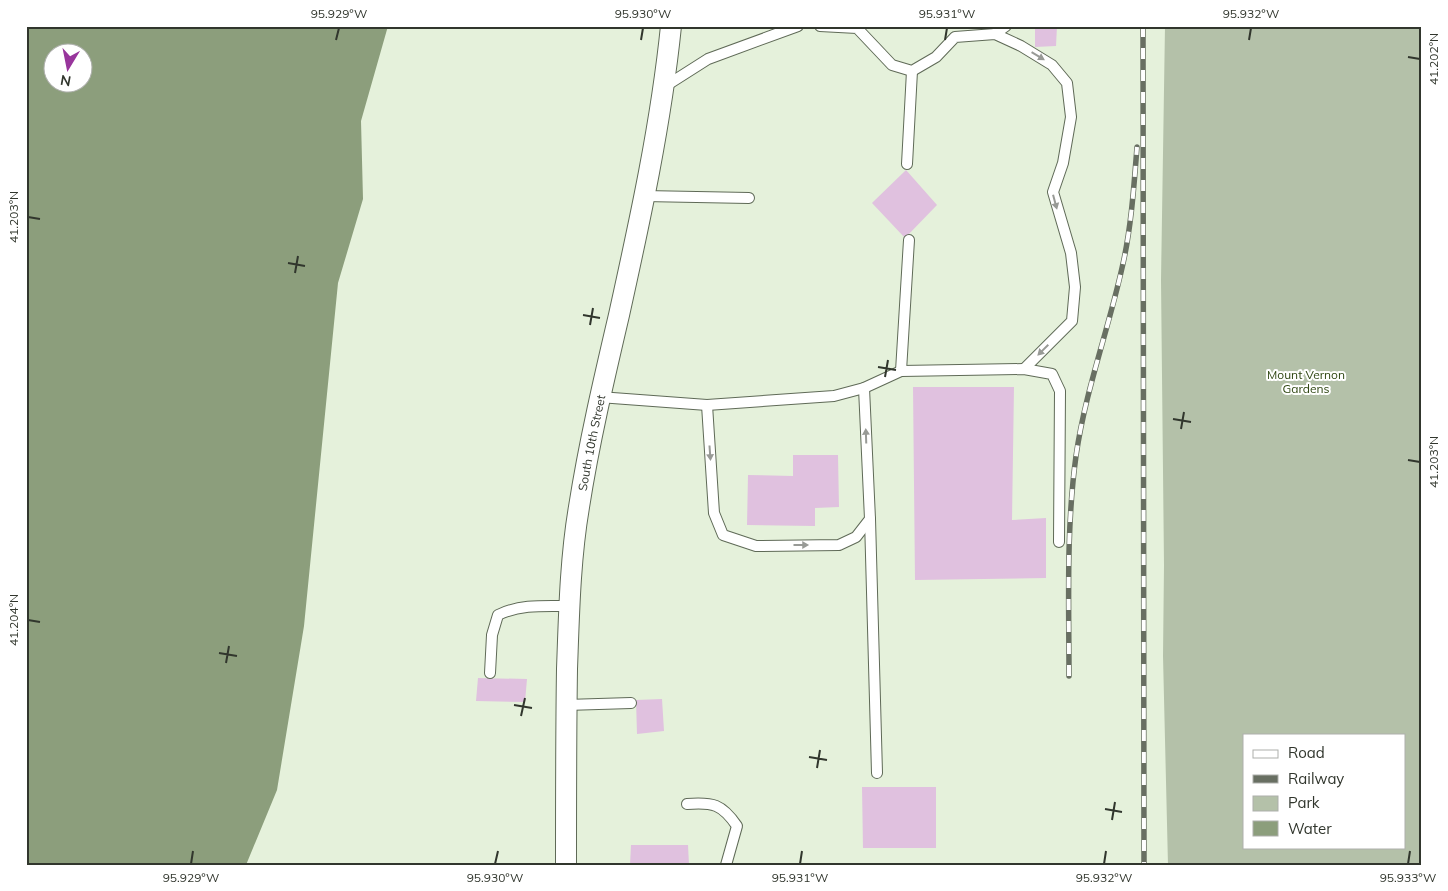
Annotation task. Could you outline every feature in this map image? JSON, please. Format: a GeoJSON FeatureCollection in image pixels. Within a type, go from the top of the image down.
{"type":"FeatureCollection","features":[{"type":"Feature","properties":{"kind":"street","name":"South 10th Street"},"geometry":{"type":"LineString","coordinates":[[566,865],[566,705],[569,606],[578,509],[599,397],[644,196],[664,87],[671,26]]}},
{"type":"Feature","properties":{"kind":"lane"},"geometry":{"type":"LineString","coordinates":[[664,87],[708,59],[798,26]]}},
{"type":"Feature","properties":{"kind":"lane"},"geometry":{"type":"LineString","coordinates":[[820,26],[858,27],[892,65],[912,71],[936,57],[955,37],[995,34],[1052,64],[1067,83],[1071,118],[1063,163],[1053,192],[1071,253],[1075,287],[1072,321],[1024,370]]}},
{"type":"Feature","properties":{"kind":"lane"},"geometry":{"type":"LineString","coordinates":[[995,34],[1006,26]]}},
{"type":"Feature","properties":{"kind":"lane"},"geometry":{"type":"LineString","coordinates":[[907,164],[912,71]]}},
{"type":"Feature","properties":{"kind":"lane"},"geometry":{"type":"LineString","coordinates":[[644,196],[749,198]]}},
{"type":"Feature","properties":{"kind":"lane"},"geometry":{"type":"LineString","coordinates":[[901,371],[909,240]]}},
{"type":"Feature","properties":{"kind":"lane"},"geometry":{"type":"LineString","coordinates":[[599,397],[707,405],[834,396],[864,388],[901,371],[1024,370],[1052,374],[1060,392],[1059,542]]}},
{"type":"Feature","properties":{"kind":"lane"},"geometry":{"type":"LineString","coordinates":[[864,388],[870,519],[877,773]]}},
{"type":"Feature","properties":{"kind":"lane"},"geometry":{"type":"LineString","coordinates":[[707,405],[714,513],[723,535],[756,546],[839,545],[856,537],[870,519]]}},
{"type":"Feature","properties":{"kind":"lane"},"geometry":{"type":"LineString","coordinates":[[490,673],[492,634],[498,615],[509,609],[569,606]]}},
{"type":"Feature","properties":{"kind":"lane"},"geometry":{"type":"LineString","coordinates":[[566,705],[631,703]]}},
{"type":"Feature","properties":{"kind":"lane"},"geometry":{"type":"LineString","coordinates":[[686,804],[708,803],[727,811],[738,826],[726,865]]}},
{"type":"Feature","properties":{"kind":"green space","name":"Mount Vernon Gardens"},"geometry":{"type":"Polygon","coordinates":[[[1165,26],[1422,26],[1422,865],[1168,865],[1163,656],[1161,280],[1165,26]]]}},
{"type":"Feature","properties":{"kind":"water"},"geometry":{"type":"Polygon","coordinates":[[[26,26],[388,26],[361,121],[363,199],[338,283],[304,626],[277,790],[246,865],[26,865],[26,26]]]}},
{"type":"Feature","properties":{"kind":"building"},"geometry":{"type":"Polygon","coordinates":[[[1035,26],[1057,26],[1056,46],[1035,47],[1035,26]]]}},
{"type":"Feature","properties":{"kind":"building"},"geometry":{"type":"Polygon","coordinates":[[[906,170],[937,205],[905,238],[872,203],[906,170]]]}},
{"type":"Feature","properties":{"kind":"building"},"geometry":{"type":"Polygon","coordinates":[[[913,387],[1014,387],[1012,520],[1046,518],[1046,578],[915,580],[913,387]]]}},
{"type":"Feature","properties":{"kind":"building"},"geometry":{"type":"Polygon","coordinates":[[[793,455],[838,455],[839,507],[815,508],[815,526],[747,525],[748,475],[793,476],[793,455]]]}},
{"type":"Feature","properties":{"kind":"building"},"geometry":{"type":"Polygon","coordinates":[[[478,678],[527,679],[525,702],[476,701],[478,678]]]}},
{"type":"Feature","properties":{"kind":"building"},"geometry":{"type":"Polygon","coordinates":[[[662,699],[664,731],[637,734],[636,700],[662,699]]]}},
{"type":"Feature","properties":{"kind":"building"},"geometry":{"type":"Polygon","coordinates":[[[862,787],[936,787],[936,848],[863,848],[862,787]]]}},
{"type":"Feature","properties":{"kind":"building"},"geometry":{"type":"Polygon","coordinates":[[[631,845],[688,845],[689,865],[630,865],[631,845]]]}},
{"type":"Feature","properties":{"kind":"railway"},"geometry":{"type":"LineString","coordinates":[[1143,26],[1144,865]]}},
{"type":"Feature","properties":{"kind":"railway"},"geometry":{"type":"LineString","coordinates":[[1069,676],[1069,538],[1076,456],[1085,408],[1128,239],[1137,147]]}}]}
